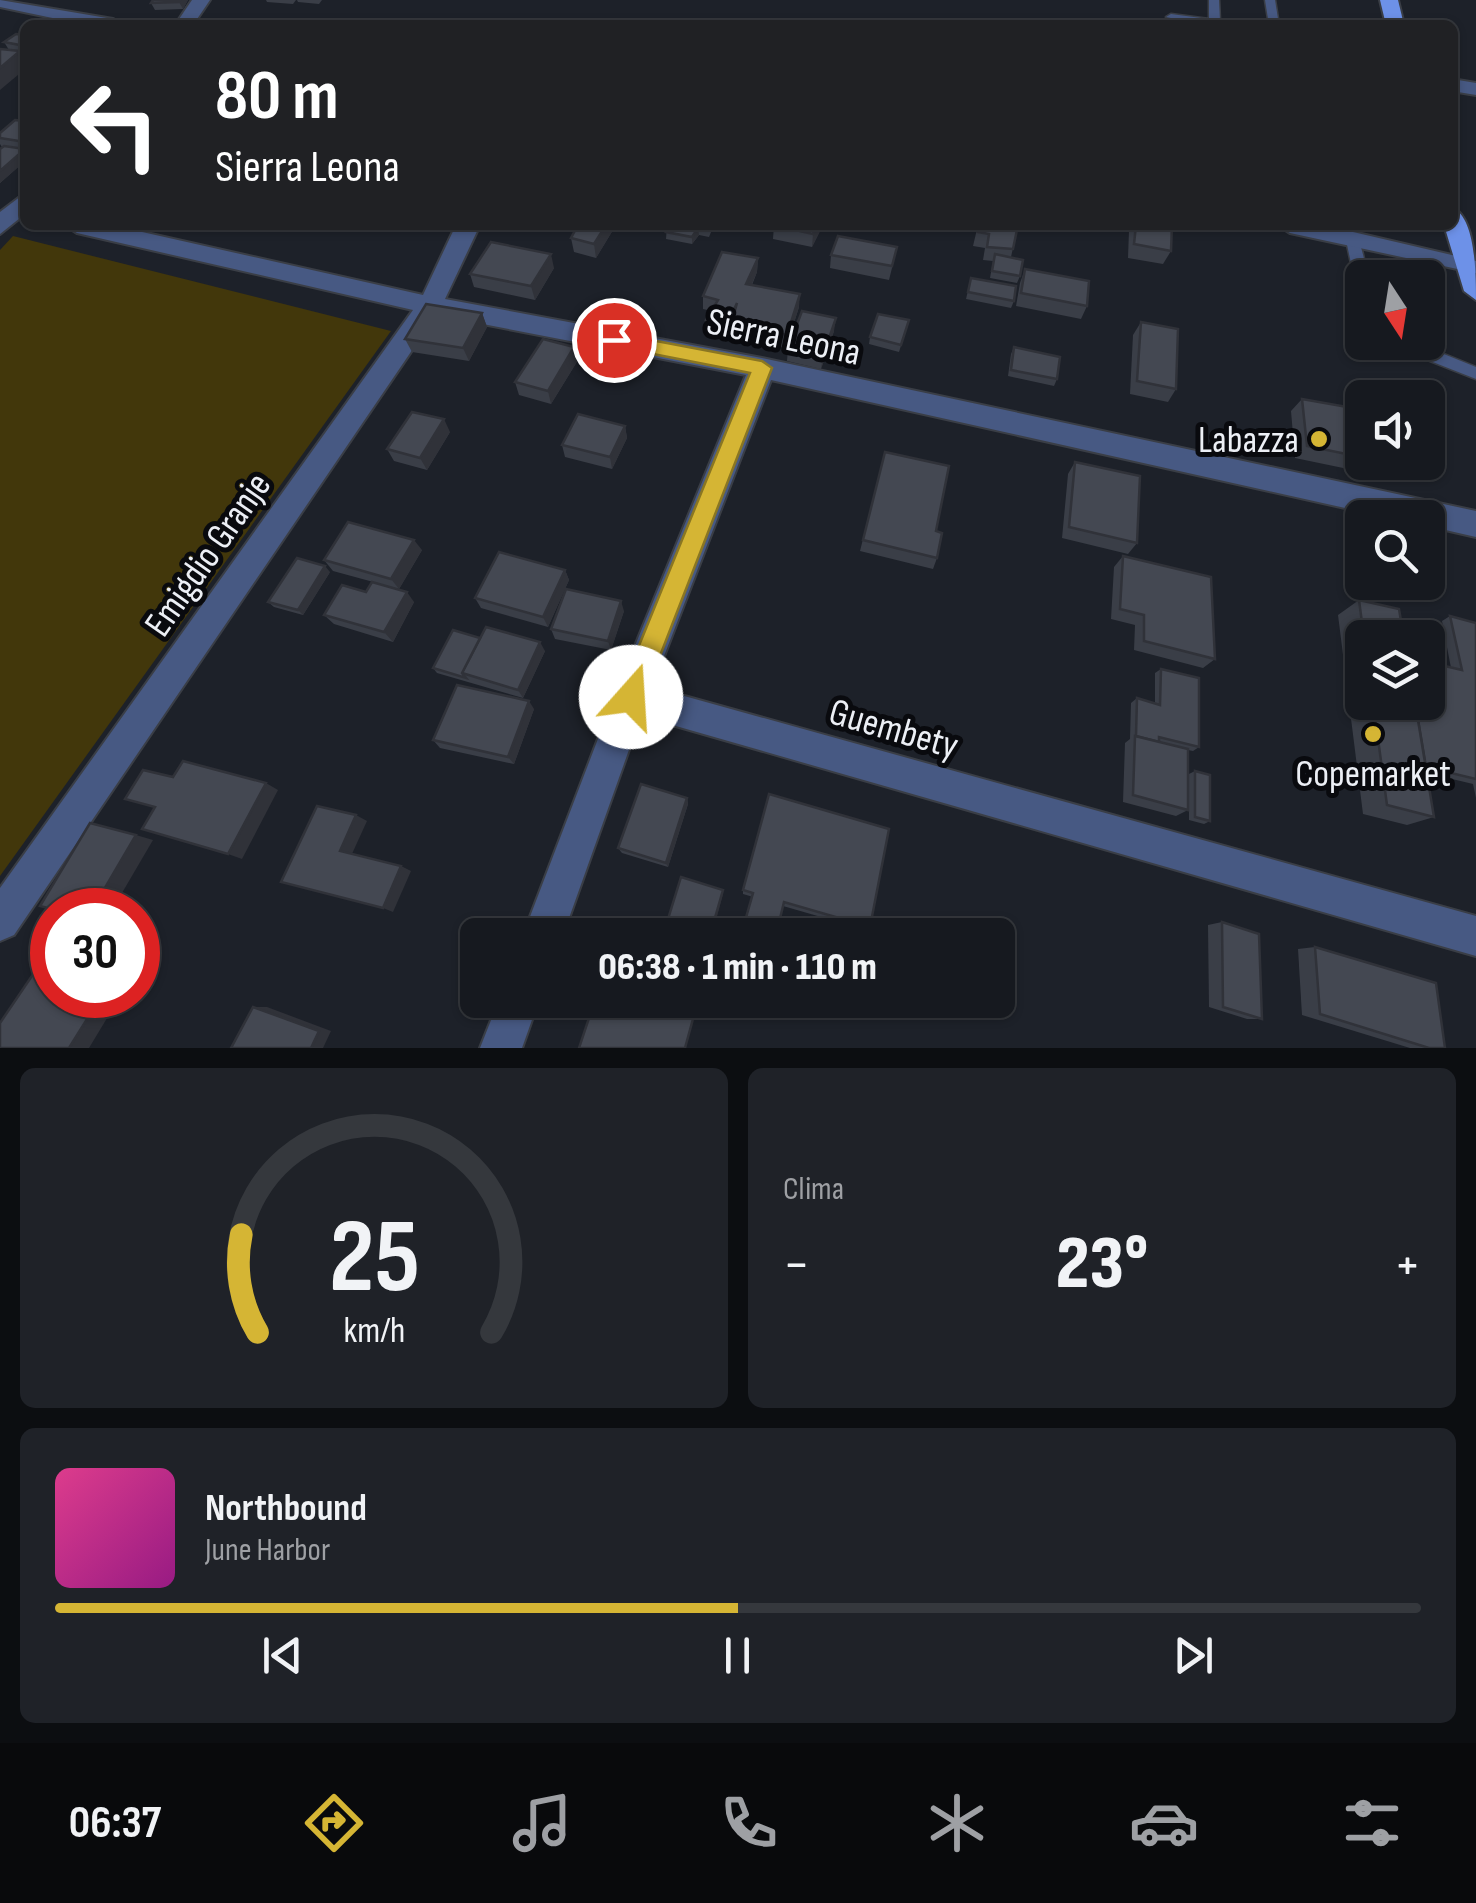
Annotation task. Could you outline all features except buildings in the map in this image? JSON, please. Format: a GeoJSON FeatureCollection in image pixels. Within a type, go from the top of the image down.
{"type":"FeatureCollection","features":[{"type":"Feature","properties":{"kind":"main road"},"geometry":{"type":"LineString","coordinates":[[1457,230],[1472,279]]}},
{"type":"Feature","properties":{"kind":"street"},"geometry":{"type":"LineString","coordinates":[[0,2],[88,20]]}},
{"type":"Feature","properties":{"kind":"street","name":"Sierra Leona"},"geometry":{"type":"LineString","coordinates":[[99,230],[430,305],[762,368],[1476,524]]}},
{"type":"Feature","properties":{"kind":"street","name":"Emigdio Granje"},"geometry":{"type":"LineString","coordinates":[[0,921],[430,305],[466,230]]}},
{"type":"Feature","properties":{"kind":"street"},"geometry":{"type":"LineString","coordinates":[[1343,232],[1472,279]]}},
{"type":"Feature","properties":{"kind":"street"},"geometry":{"type":"LineString","coordinates":[[549,918],[631,697],[762,368]]}},
{"type":"Feature","properties":{"kind":"street","name":"Guembety"},"geometry":{"type":"LineString","coordinates":[[631,697],[1476,936]]}},
{"type":"Feature","properties":{"kind":"street"},"geometry":{"type":"LineString","coordinates":[[501,1048],[512,1018]]}},
{"type":"Feature","properties":{"kind":"lane"},"geometry":{"type":"LineString","coordinates":[[1343,232],[1354,260]]}},
{"type":"Feature","properties":{"kind":"lane"},"geometry":{"type":"LineString","coordinates":[[1442,360],[1476,373]]}},
{"type":"Feature","properties":{"kind":"shaded area"},"geometry":{"type":"Polygon","coordinates":[[[13,236],[391,331],[0,876],[0,250],[13,236]]]}},
{"type":"Feature","properties":{"kind":"place","name":"Labazza"},"geometry":{"type":"Point","coordinates":[1319,439]}},
{"type":"Feature","properties":{"kind":"place","name":"Copemarket"},"geometry":{"type":"Point","coordinates":[1373,734]}},
{"type":"Feature","properties":{"kind":"route"},"geometry":{"type":"LineString","coordinates":[[614,340],[762,368],[631,697]]}}]}
